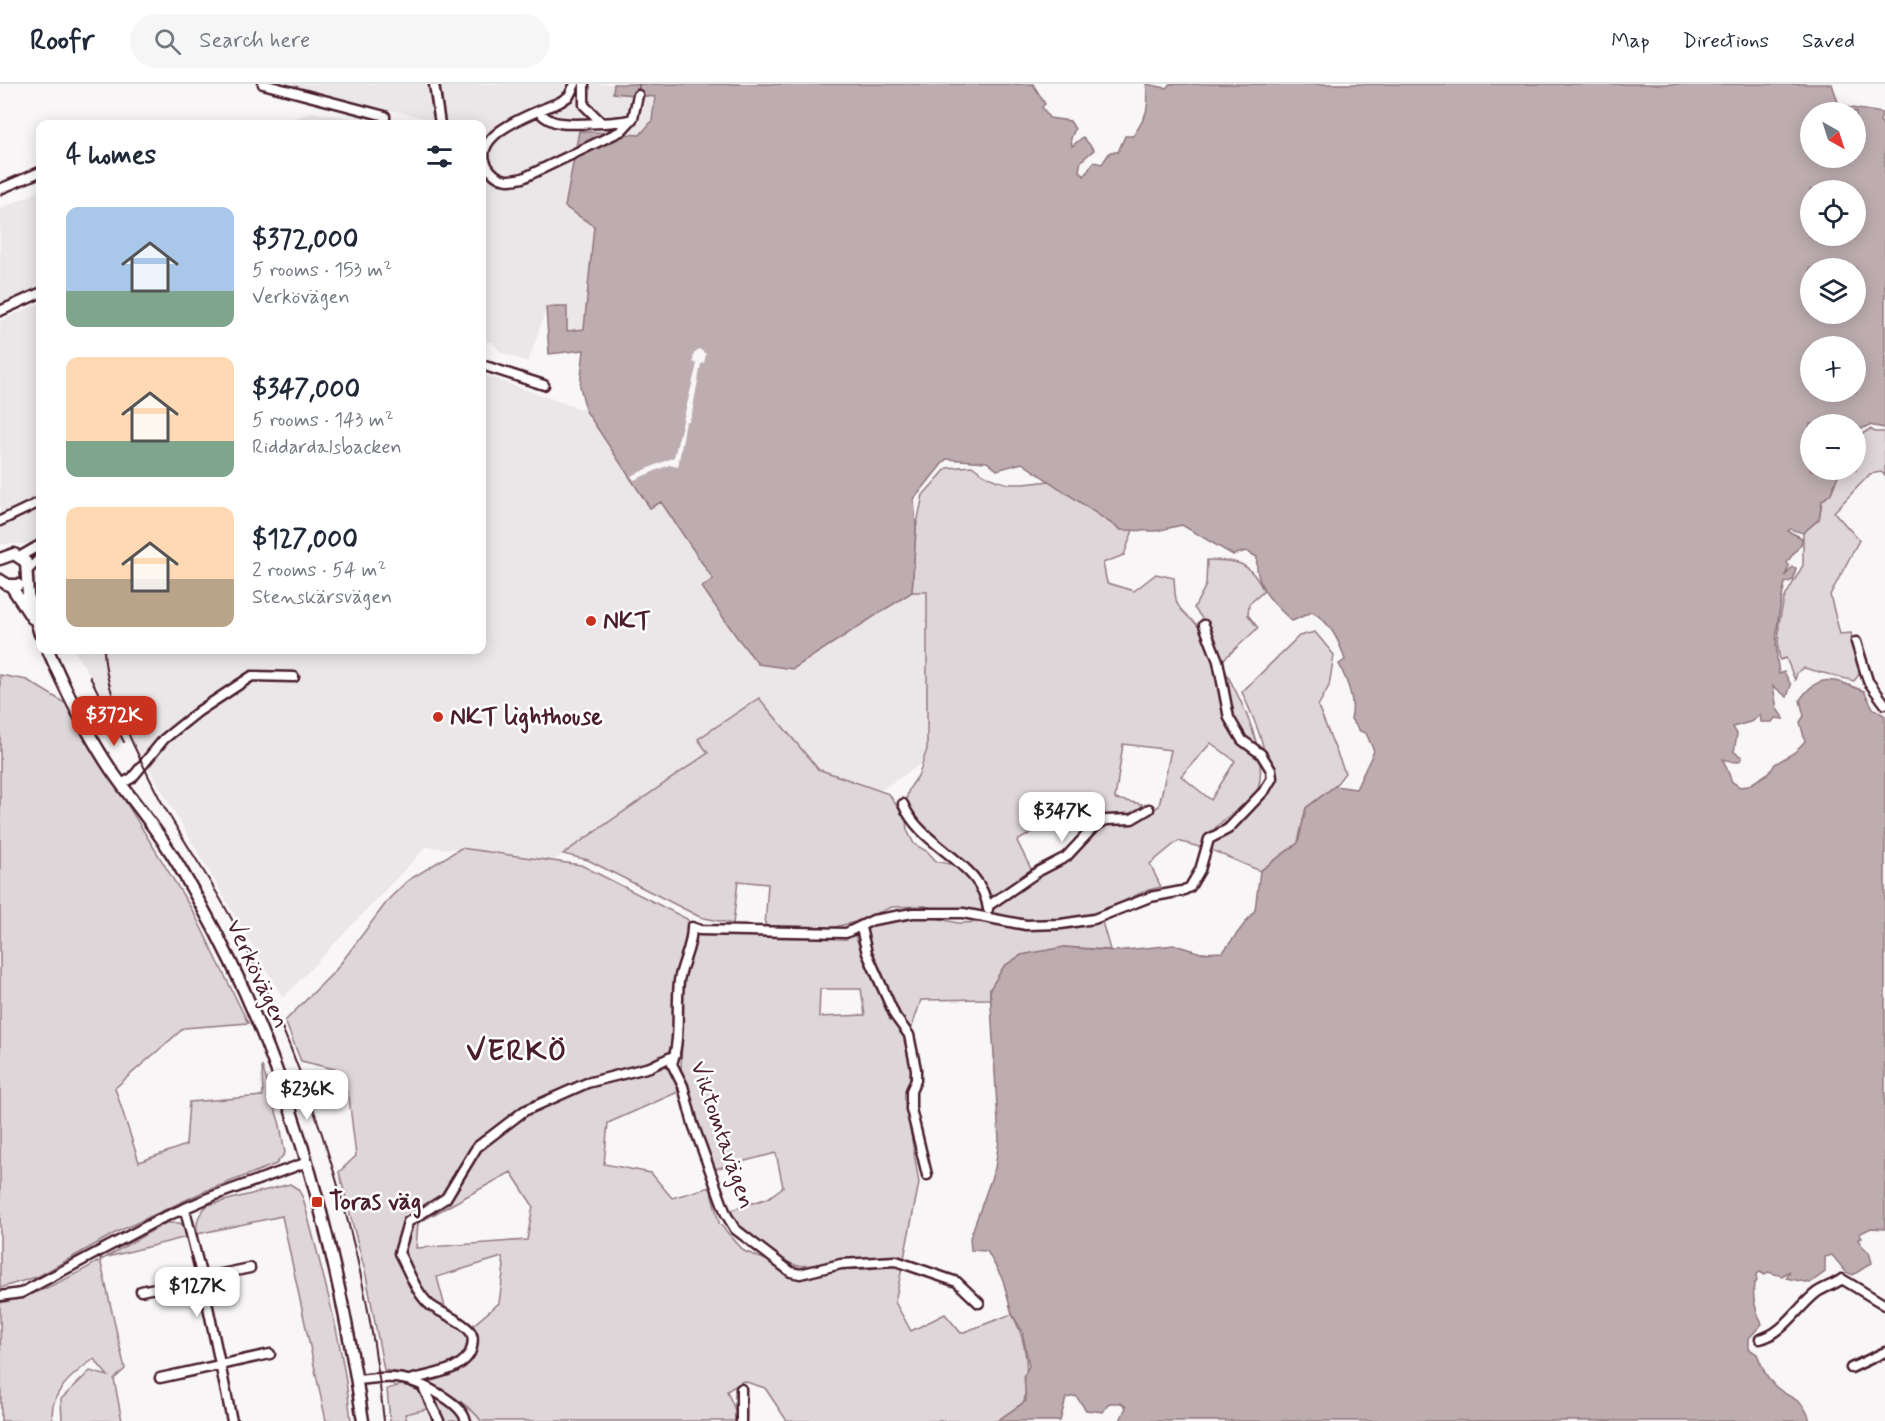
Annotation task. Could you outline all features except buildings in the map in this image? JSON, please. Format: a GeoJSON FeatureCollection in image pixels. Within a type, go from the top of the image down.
{"type":"FeatureCollection","features":[{"type":"Feature","properties":{"kind":"main road"},"geometry":{"type":"LineString","coordinates":[[1,558],[11,554],[21,556],[27,574],[35,622]]}},
{"type":"Feature","properties":{"kind":"main road"},"geometry":{"type":"LineString","coordinates":[[27,574],[4,585],[35,622]]}},
{"type":"Feature","properties":{"kind":"main road","name":"Verkövägen"},"geometry":{"type":"LineString","coordinates":[[50,654],[82,722],[121,784],[170,850],[232,964],[260,1026],[305,1162],[338,1282],[363,1421]]}},
{"type":"Feature","properties":{"kind":"street"},"geometry":{"type":"LineString","coordinates":[[263,84],[385,116],[385,120]]}},
{"type":"Feature","properties":{"kind":"street"},"geometry":{"type":"LineString","coordinates":[[434,84],[439,120]]}},
{"type":"Feature","properties":{"kind":"street"},"geometry":{"type":"LineString","coordinates":[[486,145],[490,138],[502,129],[569,96],[575,84]]}},
{"type":"Feature","properties":{"kind":"street"},"geometry":{"type":"LineString","coordinates":[[584,84],[584,105],[592,116],[611,124],[633,118]]}},
{"type":"Feature","properties":{"kind":"street"},"geometry":{"type":"LineString","coordinates":[[486,162],[496,176],[506,181],[523,178],[546,169],[621,131],[633,118],[638,95]]}},
{"type":"Feature","properties":{"kind":"street"},"geometry":{"type":"LineString","coordinates":[[539,112],[544,117],[562,124],[601,121]]}},
{"type":"Feature","properties":{"kind":"street"},"geometry":{"type":"LineString","coordinates":[[0,189],[36,174]]}},
{"type":"Feature","properties":{"kind":"street"},"geometry":{"type":"LineString","coordinates":[[0,311],[36,295]]}},
{"type":"Feature","properties":{"kind":"street"},"geometry":{"type":"LineString","coordinates":[[486,366],[544,385]]}},
{"type":"Feature","properties":{"kind":"street"},"geometry":{"type":"LineString","coordinates":[[0,521],[36,504]]}},
{"type":"Feature","properties":{"kind":"street"},"geometry":{"type":"LineString","coordinates":[[21,556],[36,547]]}},
{"type":"Feature","properties":{"kind":"street"},"geometry":{"type":"LineString","coordinates":[[27,574],[36,563]]}},
{"type":"Feature","properties":{"kind":"street"},"geometry":{"type":"LineString","coordinates":[[927,1176],[911,1109],[910,1091],[915,1080],[916,1069],[909,1035],[895,1016],[867,953],[861,928],[873,920],[913,913],[963,913],[1026,925],[1060,924],[1094,919],[1150,897],[1182,891],[1194,882],[1209,839],[1228,830],[1265,790],[1272,778],[1271,770],[1261,753],[1242,740],[1229,718],[1218,661],[1204,625]]}},
{"type":"Feature","properties":{"kind":"street"},"geometry":{"type":"LineString","coordinates":[[1856,642],[1868,681],[1885,704]]}},
{"type":"Feature","properties":{"kind":"street"},"geometry":{"type":"LineString","coordinates":[[121,784],[132,778],[164,739],[199,711],[252,676],[294,677]]}},
{"type":"Feature","properties":{"kind":"street"},"geometry":{"type":"LineString","coordinates":[[903,804],[909,818],[921,833],[980,883],[990,918]]}},
{"type":"Feature","properties":{"kind":"street"},"geometry":{"type":"LineString","coordinates":[[988,906],[1039,871],[1066,857],[1094,827],[1106,820],[1132,819],[1149,809]]}},
{"type":"Feature","properties":{"kind":"street","name":"Viktomtavägen"},"geometry":{"type":"LineString","coordinates":[[861,928],[846,933],[817,934],[700,930],[692,927],[689,954],[680,979],[675,1055],[672,1064],[683,1086],[693,1124],[726,1214],[735,1229],[759,1249],[791,1272],[800,1274],[841,1264],[896,1261],[957,1282],[980,1303]]}},
{"type":"Feature","properties":{"kind":"street"},"geometry":{"type":"LineString","coordinates":[[410,1380],[459,1365],[470,1354],[473,1339],[469,1331],[456,1320],[430,1305],[399,1253],[408,1222],[446,1198],[477,1147],[524,1111],[587,1083],[650,1066],[675,1055]]}},
{"type":"Feature","properties":{"kind":"street"},"geometry":{"type":"LineString","coordinates":[[0,1296],[21,1293],[160,1219],[213,1196],[305,1162]]}},
{"type":"Feature","properties":{"kind":"street"},"geometry":{"type":"LineString","coordinates":[[185,1210],[202,1278],[232,1421]]}},
{"type":"Feature","properties":{"kind":"street"},"geometry":{"type":"LineString","coordinates":[[141,1291],[250,1268]]}},
{"type":"Feature","properties":{"kind":"street"},"geometry":{"type":"LineString","coordinates":[[1760,1339],[1787,1321],[1816,1293],[1842,1279],[1885,1305]]}},
{"type":"Feature","properties":{"kind":"street"},"geometry":{"type":"LineString","coordinates":[[1851,1368],[1885,1352]]}},
{"type":"Feature","properties":{"kind":"street"},"geometry":{"type":"LineString","coordinates":[[160,1378],[270,1354]]}},
{"type":"Feature","properties":{"kind":"street"},"geometry":{"type":"LineString","coordinates":[[357,1380],[395,1378],[410,1380],[459,1409],[466,1421]]}},
{"type":"Feature","properties":{"kind":"street"},"geometry":{"type":"LineString","coordinates":[[422,1386],[439,1421]]}},
{"type":"Feature","properties":{"kind":"street"},"geometry":{"type":"LineString","coordinates":[[741,1389],[741,1421]]}},
{"type":"Feature","properties":{"kind":"shaded area"},"geometry":{"type":"Polygon","coordinates":[[[282,84],[614,84],[613,93],[655,97],[652,121],[640,135],[579,131],[594,226],[584,329],[567,331],[547,307],[528,362],[502,353],[492,342],[486,342],[486,120],[432,120],[282,84]]]}},
{"type":"Feature","properties":{"kind":"shaded area"},"geometry":{"type":"Polygon","coordinates":[[[614,84],[1033,84],[1045,104],[1042,107],[1049,118],[1070,121],[1075,129],[1071,138],[1072,146],[1083,137],[1094,150],[1081,161],[1079,170],[1084,176],[1094,162],[1102,164],[1110,152],[1118,152],[1125,136],[1133,136],[1138,129],[1147,106],[1146,84],[1166,88],[1170,84],[1832,84],[1838,102],[1800,102],[1800,168],[1866,168],[1866,110],[1883,113],[1880,121],[1885,127],[1885,428],[1869,425],[1866,427],[1866,414],[1800,414],[1800,480],[1836,480],[1831,493],[1822,501],[1819,519],[1803,533],[1790,529],[1788,531],[1802,538],[1801,544],[1787,562],[1789,566],[1785,576],[1792,567],[1796,568],[1793,580],[1785,583],[1777,628],[1776,651],[1779,674],[1784,672],[1791,685],[1787,697],[1773,686],[1777,709],[1784,719],[1775,718],[1772,722],[1761,722],[1760,714],[1753,721],[1733,727],[1737,734],[1734,752],[1742,757],[1741,760],[1735,762],[1723,759],[1732,782],[1740,787],[1748,786],[1770,772],[1775,764],[1795,752],[1805,741],[1800,722],[1804,716],[1800,700],[1814,685],[1821,682],[1836,681],[1864,691],[1873,708],[1885,716],[1885,1229],[1871,1228],[1859,1234],[1862,1238],[1858,1239],[1863,1248],[1869,1252],[1872,1263],[1853,1275],[1846,1272],[1832,1255],[1825,1257],[1825,1272],[1810,1283],[1786,1278],[1790,1271],[1782,1276],[1768,1272],[1765,1275],[1760,1272],[1756,1275],[1757,1281],[1754,1284],[1755,1305],[1762,1324],[1749,1338],[1749,1349],[1757,1354],[1766,1375],[1775,1386],[1804,1407],[1810,1421],[1120,1421],[1126,1407],[1121,1403],[1109,1403],[1103,1412],[1086,1410],[1076,1396],[1066,1398],[1060,1421],[997,1421],[1026,1401],[1024,1376],[1029,1366],[1022,1331],[1012,1314],[1003,1280],[987,1251],[971,1250],[970,1238],[995,1168],[999,1140],[990,989],[1004,966],[1021,955],[1064,947],[1115,951],[1175,945],[1201,953],[1223,952],[1255,910],[1260,871],[1298,843],[1306,808],[1335,786],[1356,789],[1374,751],[1366,733],[1360,731],[1351,719],[1352,698],[1339,664],[1345,660],[1333,632],[1324,620],[1312,612],[1292,621],[1277,607],[1261,585],[1257,557],[1246,551],[1233,555],[1182,525],[1156,531],[1121,530],[1022,463],[997,470],[987,462],[946,459],[914,499],[916,528],[912,592],[793,669],[758,664],[702,587],[713,579],[661,502],[650,508],[586,411],[580,386],[584,350],[549,354],[546,307],[567,307],[567,331],[584,329],[594,226],[565,207],[579,131],[640,135],[652,121],[655,97],[613,93],[614,84]]]}},
{"type":"Feature","properties":{"kind":"shaded area"},"geometry":{"type":"Polygon","coordinates":[[[311,112],[365,120],[290,120],[311,112]]]}},
{"type":"Feature","properties":{"kind":"shaded area"},"geometry":{"type":"Polygon","coordinates":[[[36,193],[36,288],[0,304],[0,209],[36,193]]]}},
{"type":"Feature","properties":{"kind":"shaded area"},"geometry":{"type":"Polygon","coordinates":[[[36,305],[36,540],[29,544],[0,544],[0,321],[36,305]]]}},
{"type":"Feature","properties":{"kind":"shaded area"},"geometry":{"type":"Polygon","coordinates":[[[486,375],[586,411],[650,508],[660,502],[713,579],[702,587],[758,664],[893,604],[912,592],[927,592],[927,750],[921,764],[878,792],[818,769],[759,698],[698,739],[709,753],[553,861],[496,852],[426,847],[283,998],[151,772],[77,654],[486,654],[486,375]]]}},
{"type":"Feature","properties":{"kind":"shaded area"},"geometry":{"type":"Polygon","coordinates":[[[1870,429],[1875,432],[1885,432],[1885,475],[1881,472],[1870,474],[1866,478],[1866,432],[1870,429]]]}},
{"type":"Feature","properties":{"kind":"shaded area"},"geometry":{"type":"Polygon","coordinates":[[[972,466],[991,478],[1009,484],[1049,481],[1121,530],[1133,530],[1124,555],[1103,563],[1107,583],[1134,591],[1156,574],[1174,578],[1178,605],[1203,632],[1234,687],[1253,730],[1261,771],[1255,795],[1216,828],[1208,837],[1203,848],[1178,841],[1150,864],[1161,887],[1137,895],[1098,914],[1061,920],[1016,919],[992,917],[991,908],[1035,878],[1065,863],[1097,830],[1108,824],[1131,823],[1159,806],[1171,750],[1123,744],[1115,799],[1142,804],[1141,811],[1134,816],[1106,817],[1087,832],[1081,796],[1041,801],[1045,825],[1017,841],[1033,873],[990,902],[984,887],[972,873],[927,834],[908,807],[908,792],[918,776],[927,750],[927,592],[912,592],[916,528],[923,495],[947,468],[972,466]],[[1211,743],[1181,776],[1211,800],[1235,761],[1211,743]]]}},
{"type":"Feature","properties":{"kind":"shaded area"},"geometry":{"type":"Polygon","coordinates":[[[1836,480],[1864,480],[1834,512],[1859,540],[1830,595],[1840,634],[1851,633],[1861,672],[1854,681],[1804,668],[1797,673],[1795,680],[1786,658],[1780,660],[1779,622],[1784,599],[1803,565],[1803,533],[1819,519],[1822,501],[1831,493],[1836,480]]]}},
{"type":"Feature","properties":{"kind":"shaded area"},"geometry":{"type":"Polygon","coordinates":[[[1207,560],[1235,562],[1248,568],[1264,591],[1249,604],[1248,615],[1258,628],[1223,660],[1208,626],[1194,608],[1206,585],[1207,560]]]}},
{"type":"Feature","properties":{"kind":"shaded area"},"geometry":{"type":"Polygon","coordinates":[[[1315,632],[1334,655],[1329,686],[1318,706],[1345,773],[1335,786],[1306,808],[1298,843],[1260,871],[1209,849],[1212,840],[1223,825],[1264,793],[1266,765],[1262,741],[1242,692],[1299,636],[1315,632]]]}},
{"type":"Feature","properties":{"kind":"shaded area"},"geometry":{"type":"Polygon","coordinates":[[[0,675],[27,680],[65,703],[194,913],[248,1023],[184,1028],[115,1088],[139,1162],[186,1145],[189,1102],[263,1096],[262,1066],[280,1125],[285,1153],[276,1164],[203,1192],[117,1232],[39,1276],[0,1288],[0,675]]]}},
{"type":"Feature","properties":{"kind":"shaded area"},"geometry":{"type":"Polygon","coordinates":[[[759,698],[818,769],[889,794],[906,820],[907,830],[914,844],[928,852],[936,861],[954,865],[965,873],[982,896],[986,914],[957,915],[925,906],[892,907],[855,922],[827,929],[765,926],[768,884],[738,881],[733,924],[700,917],[588,860],[563,854],[708,753],[698,739],[759,698]]]}},
{"type":"Feature","properties":{"kind":"shaded area"},"geometry":{"type":"Polygon","coordinates":[[[461,848],[581,865],[687,919],[691,925],[676,970],[678,1016],[675,1076],[678,1092],[608,1123],[604,1164],[651,1173],[672,1198],[710,1187],[719,1223],[744,1251],[790,1270],[869,1269],[903,1263],[895,1302],[911,1331],[945,1314],[961,1333],[1012,1314],[1026,1357],[1024,1402],[997,1421],[787,1421],[765,1388],[743,1381],[727,1391],[735,1410],[736,1421],[481,1421],[461,1402],[433,1385],[413,1376],[384,1370],[366,1275],[339,1172],[356,1156],[349,1097],[338,1070],[301,1061],[285,1021],[335,971],[389,899],[407,881],[461,848]],[[511,1172],[418,1223],[416,1248],[527,1240],[533,1206],[511,1172]],[[502,1257],[437,1277],[445,1307],[472,1326],[499,1303],[504,1266],[502,1257]]]}},
{"type":"Feature","properties":{"kind":"shaded area"},"geometry":{"type":"Polygon","coordinates":[[[899,913],[918,914],[958,923],[989,922],[1015,926],[1101,918],[1110,950],[1064,947],[990,989],[990,999],[921,1000],[910,1033],[881,982],[867,938],[867,926],[899,913]]]}},
{"type":"Feature","properties":{"kind":"shaded area"},"geometry":{"type":"Polygon","coordinates":[[[701,924],[720,930],[757,936],[815,937],[854,934],[891,1016],[907,1040],[911,1071],[907,1091],[907,1110],[919,1183],[904,1258],[798,1266],[750,1248],[725,1222],[722,1213],[768,1198],[783,1187],[776,1153],[711,1170],[681,1077],[683,971],[701,924]],[[820,989],[819,1017],[865,1015],[861,989],[820,989]]]}},
{"type":"Feature","properties":{"kind":"shaded area"},"geometry":{"type":"Polygon","coordinates":[[[290,1184],[298,1189],[303,1198],[325,1281],[338,1337],[351,1421],[326,1421],[282,1216],[197,1234],[198,1218],[208,1205],[290,1184]]]}},
{"type":"Feature","properties":{"kind":"shaded area"},"geometry":{"type":"Polygon","coordinates":[[[166,1223],[180,1223],[185,1228],[187,1237],[105,1258],[166,1223]]]}},
{"type":"Feature","properties":{"kind":"shaded area"},"geometry":{"type":"Polygon","coordinates":[[[100,1260],[125,1369],[114,1379],[122,1421],[62,1421],[61,1399],[90,1371],[108,1376],[94,1359],[78,1371],[58,1393],[52,1411],[53,1421],[1,1421],[0,1303],[42,1290],[100,1260]]]}},
{"type":"Feature","properties":{"kind":"shaded area"},"geometry":{"type":"Polygon","coordinates":[[[404,1384],[418,1390],[431,1408],[405,1414],[407,1421],[390,1421],[387,1389],[404,1384]]]}},
{"type":"Feature","properties":{"kind":"shaded area"},"geometry":{"type":"Polygon","coordinates":[[[436,1398],[454,1410],[461,1421],[443,1421],[436,1398]]]}},
{"type":"Feature","properties":{"kind":"shaded area"},"geometry":{"type":"Polygon","coordinates":[[[454,1398],[477,1414],[481,1421],[407,1421],[405,1414],[454,1398]]]}},
{"type":"Feature","properties":{"kind":"pier"},"geometry":{"type":"Polygon","coordinates":[[[699,349],[706,354],[704,363],[701,364],[692,413],[689,421],[686,421],[678,467],[669,465],[634,480],[631,476],[674,457],[697,364],[693,362],[694,353],[699,349]]]}},
{"type":"Feature","properties":{"kind":"ferry route"},"geometry":{"type":"LineString","coordinates":[[639,84],[639,91]]}},
{"type":"Feature","properties":{"kind":"railway"},"geometry":{"type":"LineString","coordinates":[[104,654],[110,687],[133,744],[161,801],[243,941],[294,1056],[335,1175],[352,1236],[376,1359],[384,1421]]}},
{"type":"Feature","properties":{"kind":"railway"},"geometry":{"type":"LineString","coordinates":[[90,677],[124,742]]}},
{"type":"Feature","properties":{"kind":"place","name":"NKT"},"geometry":{"type":"Point","coordinates":[591,621]}},
{"type":"Feature","properties":{"kind":"place","name":"NKT lighthouse"},"geometry":{"type":"Point","coordinates":[438,717]}},
{"type":"Feature","properties":{"kind":"place","name":"Toras väg"},"geometry":{"type":"Point","coordinates":[317,1202]}},
{"type":"Feature","properties":{"kind":"district","name":"VERKÖ"},"geometry":{"type":"Point","coordinates":[517,1051]}}]}
